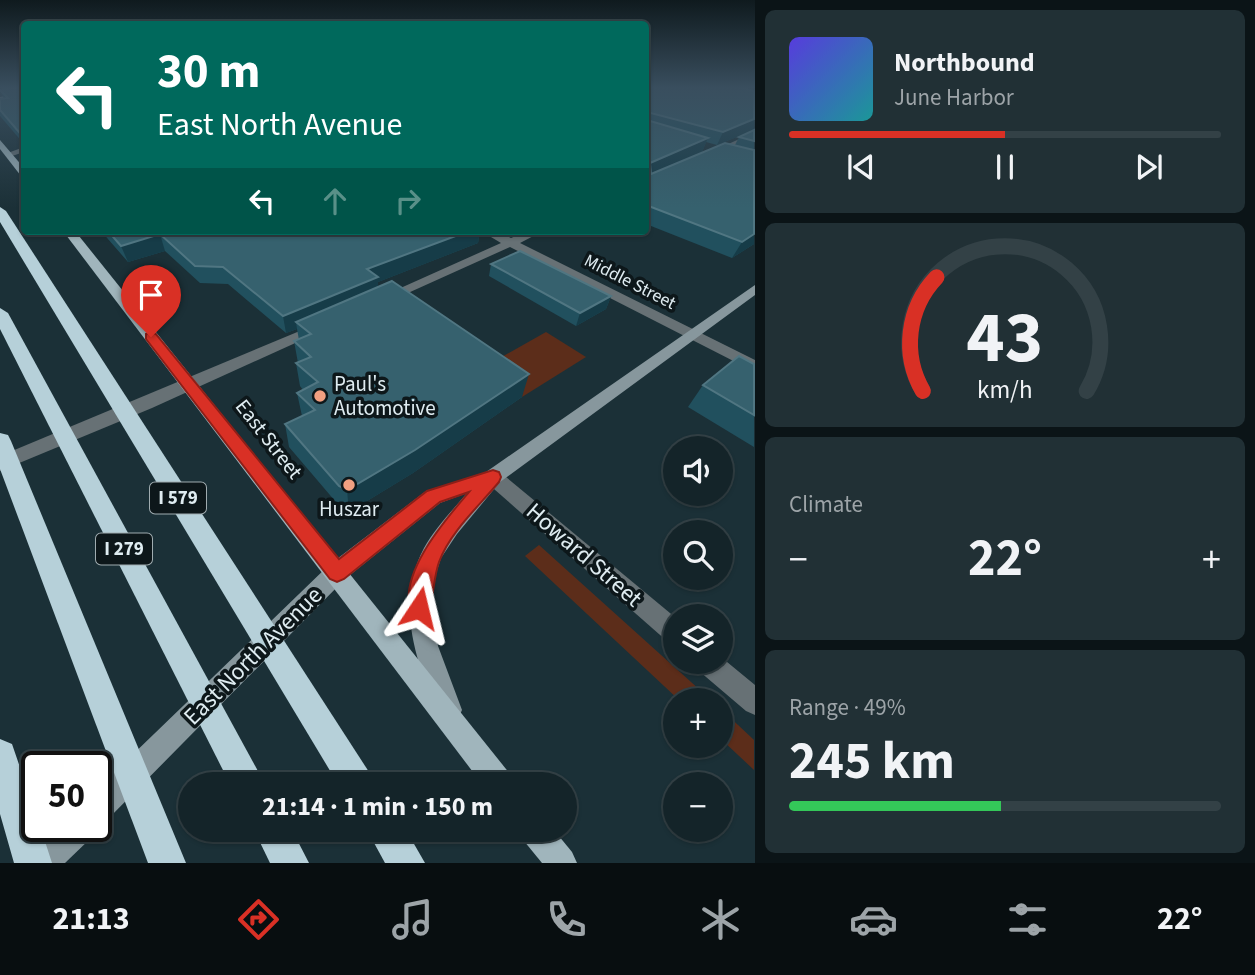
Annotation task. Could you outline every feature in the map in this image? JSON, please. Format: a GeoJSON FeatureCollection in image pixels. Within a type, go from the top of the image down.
{"type":"FeatureCollection","features":[{"type":"Feature","properties":{"kind":"highway","name":"I 579"},"geometry":{"type":"LineString","coordinates":[[0,211],[350,772]]}},
{"type":"Feature","properties":{"kind":"highway","name":"I 279"},"geometry":{"type":"LineString","coordinates":[[0,313],[242,772]]}},
{"type":"Feature","properties":{"kind":"highway"},"geometry":{"type":"LineString","coordinates":[[0,441],[167,863]]}},
{"type":"Feature","properties":{"kind":"highway"},"geometry":{"type":"LineString","coordinates":[[0,756],[33,863]]}},
{"type":"Feature","properties":{"kind":"highway"},"geometry":{"type":"LineString","coordinates":[[279,842],[290,863]]}},
{"type":"Feature","properties":{"kind":"highway"},"geometry":{"type":"LineString","coordinates":[[393,842],[406,863]]}},
{"type":"Feature","properties":{"kind":"main road"},"geometry":{"type":"LineString","coordinates":[[0,143],[21,170]]}},
{"type":"Feature","properties":{"kind":"main road","name":"East Street"},"geometry":{"type":"LineString","coordinates":[[77,235],[189,385],[491,772]]}},
{"type":"Feature","properties":{"kind":"main road","name":"East North Avenue"},"geometry":{"type":"LineString","coordinates":[[455,727],[426,646],[419,608],[422,583],[432,554],[493,477],[754,289]]}},
{"type":"Feature","properties":{"kind":"main road","name":"East North Avenue"},"geometry":{"type":"LineString","coordinates":[[112,795],[290,622],[337,572],[433,497],[493,477]]}},
{"type":"Feature","properties":{"kind":"main road"},"geometry":{"type":"LineString","coordinates":[[43,863],[65,842]]}},
{"type":"Feature","properties":{"kind":"main road"},"geometry":{"type":"LineString","coordinates":[[544,842],[561,863]]}},
{"type":"Feature","properties":{"kind":"street"},"geometry":{"type":"LineString","coordinates":[[695,161],[754,135]]}},
{"type":"Feature","properties":{"kind":"street"},"geometry":{"type":"LineString","coordinates":[[702,147],[737,157]]}},
{"type":"Feature","properties":{"kind":"street"},"geometry":{"type":"LineString","coordinates":[[9,154],[21,151]]}},
{"type":"Feature","properties":{"kind":"street","name":"Middle Street"},"geometry":{"type":"LineString","coordinates":[[495,235],[754,366]]}},
{"type":"Feature","properties":{"kind":"street"},"geometry":{"type":"LineString","coordinates":[[372,304],[528,235]]}},
{"type":"Feature","properties":{"kind":"street"},"geometry":{"type":"LineString","coordinates":[[0,464],[146,404],[336,320]]}},
{"type":"Feature","properties":{"kind":"street","name":"Howard Street"},"geometry":{"type":"LineString","coordinates":[[493,477],[663,623]]}},
{"type":"Feature","properties":{"kind":"street"},"geometry":{"type":"LineString","coordinates":[[722,674],[754,702]]}},
{"type":"Feature","properties":{"kind":"shaded area"},"geometry":{"type":"Polygon","coordinates":[[[546,332],[586,357],[522,397],[498,359],[546,332]]]}},
{"type":"Feature","properties":{"kind":"shaded area"},"geometry":{"type":"Polygon","coordinates":[[[539,545],[663,657],[663,674],[682,674],[698,688],[666,688],[525,556],[539,545]]]}},
{"type":"Feature","properties":{"kind":"shaded area"},"geometry":{"type":"Polygon","coordinates":[[[733,720],[754,740],[754,770],[733,750],[733,720]]]}},
{"type":"Feature","properties":{"kind":"building"},"geometry":{"type":"Polygon","coordinates":[[[649,127],[671,127],[708,138],[650,163],[651,174],[725,143],[754,150],[754,234],[742,242],[649,206],[649,127]]]}},
{"type":"Feature","properties":{"kind":"building"},"geometry":{"type":"Polygon","coordinates":[[[705,127],[734,127],[723,132],[705,127]]]}},
{"type":"Feature","properties":{"kind":"building"},"geometry":{"type":"Polygon","coordinates":[[[754,130],[754,141],[739,137],[754,130]]]}},
{"type":"Feature","properties":{"kind":"building"},"geometry":{"type":"Polygon","coordinates":[[[111,235],[157,235],[121,246],[111,235]]]}},
{"type":"Feature","properties":{"kind":"building"},"geometry":{"type":"Polygon","coordinates":[[[161,235],[458,235],[367,269],[378,277],[283,316],[223,267],[195,266],[161,235]]]}},
{"type":"Feature","properties":{"kind":"building"},"geometry":{"type":"Polygon","coordinates":[[[520,251],[611,296],[580,313],[491,264],[520,251]]]}},
{"type":"Feature","properties":{"kind":"building"},"geometry":{"type":"Polygon","coordinates":[[[392,281],[529,374],[415,450],[347,490],[339,486],[285,424],[315,410],[297,393],[318,382],[296,363],[311,357],[294,341],[311,334],[296,322],[392,281]]]}},
{"type":"Feature","properties":{"kind":"building"},"geometry":{"type":"Polygon","coordinates":[[[739,356],[754,364],[754,415],[703,385],[739,356]]]}},
{"type":"Feature","properties":{"kind":"place","name":"Paul's Automotive"},"geometry":{"type":"Point","coordinates":[320,396]}},
{"type":"Feature","properties":{"kind":"place","name":"Huszar"},"geometry":{"type":"Point","coordinates":[349,485]}},
{"type":"Feature","properties":{"kind":"route"},"geometry":{"type":"LineString","coordinates":[[151,337],[337,572],[433,497],[493,477],[432,554],[422,583],[419,608]]}}]}
